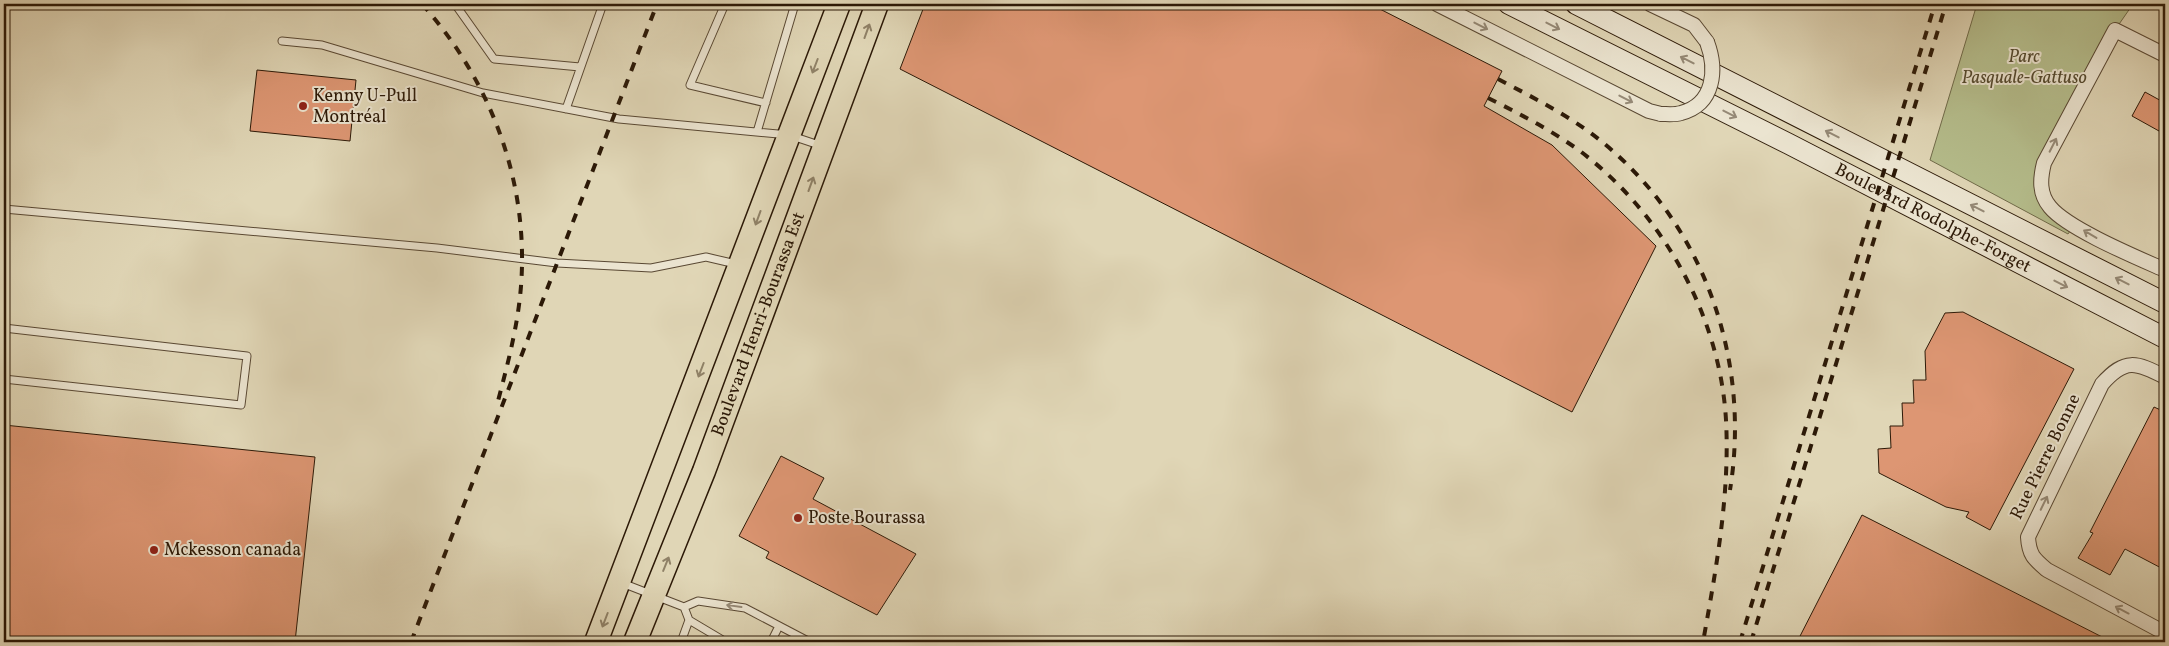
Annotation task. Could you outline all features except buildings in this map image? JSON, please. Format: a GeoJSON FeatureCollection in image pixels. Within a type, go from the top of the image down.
{"type":"FeatureCollection","features":[{"type":"Feature","properties":{"kind":"main road","name":"Boulevard Henri-Bourassa Est"},"geometry":{"type":"LineString","coordinates":[[596,642],[839,4]]}},
{"type":"Feature","properties":{"kind":"main road","name":"Boulevard Henri-Bourassa Est"},"geometry":{"type":"LineString","coordinates":[[635,642],[704,471],[877,4]]}},
{"type":"Feature","properties":{"kind":"street"},"geometry":{"type":"LineString","coordinates":[[1437,4],[1640,107],[1661,114],[1681,114],[1695,106],[1707,94],[1713,77],[1714,59],[1707,42],[1694,26],[1650,4]]}},
{"type":"Feature","properties":{"kind":"street","name":"Boulevard Rodolphe-Forget"},"geometry":{"type":"LineString","coordinates":[[1509,4],[1789,144],[2165,338]]}},
{"type":"Feature","properties":{"kind":"street","name":"Boulevard Rodolphe-Forget"},"geometry":{"type":"LineString","coordinates":[[1576,4],[2165,303]]}},
{"type":"Feature","properties":{"kind":"street"},"geometry":{"type":"LineString","coordinates":[[2165,55],[2115,30],[2044,163],[2040,177],[2042,192],[2050,208],[2063,218],[2096,238],[2165,270]]}},
{"type":"Feature","properties":{"kind":"street","name":"Rue Pierre Bonne"},"geometry":{"type":"LineString","coordinates":[[2165,377],[2140,365],[2126,364],[2113,371],[2102,384],[2028,537],[2029,550],[2047,570],[2165,633]]}},
{"type":"Feature","properties":{"kind":"lane"},"geometry":{"type":"LineString","coordinates":[[455,4],[494,59],[580,67]]}},
{"type":"Feature","properties":{"kind":"lane"},"geometry":{"type":"LineString","coordinates":[[566,109],[603,4]]}},
{"type":"Feature","properties":{"kind":"lane"},"geometry":{"type":"LineString","coordinates":[[725,4],[690,85],[766,103]]}},
{"type":"Feature","properties":{"kind":"lane"},"geometry":{"type":"LineString","coordinates":[[757,132],[795,4]]}},
{"type":"Feature","properties":{"kind":"lane"},"geometry":{"type":"LineString","coordinates":[[282,41],[322,44],[467,90],[619,119],[789,135],[824,147]]}},
{"type":"Feature","properties":{"kind":"lane"},"geometry":{"type":"LineString","coordinates":[[4,209],[437,248],[557,263],[651,268],[706,257],[740,266]]}},
{"type":"Feature","properties":{"kind":"lane"},"geometry":{"type":"LineString","coordinates":[[4,328],[246,356],[241,405],[4,379]]}},
{"type":"Feature","properties":{"kind":"lane"},"geometry":{"type":"LineString","coordinates":[[620,582],[684,607],[689,620],[726,642]]}},
{"type":"Feature","properties":{"kind":"lane"},"geometry":{"type":"LineString","coordinates":[[684,607],[698,601],[745,608],[810,642]]}},
{"type":"Feature","properties":{"kind":"lane"},"geometry":{"type":"LineString","coordinates":[[681,642],[689,620]]}},
{"type":"Feature","properties":{"kind":"lane"},"geometry":{"type":"LineString","coordinates":[[771,642],[779,626]]}},
{"type":"Feature","properties":{"kind":"green space","name":"Parc Pasquale-Gattuso"},"geometry":{"type":"Polygon","coordinates":[[[1977,4],[2133,4],[2115,30],[2044,163],[2042,191],[2076,223],[2068,234],[1930,160],[1977,4]]]}},
{"type":"Feature","properties":{"kind":"railway"},"geometry":{"type":"LineString","coordinates":[[422,4],[468,66],[486,100],[500,135],[511,171],[519,209],[522,247],[520,301],[498,401]]}},
{"type":"Feature","properties":{"kind":"railway"},"geometry":{"type":"LineString","coordinates":[[411,642],[657,4]]}},
{"type":"Feature","properties":{"kind":"railway"},"geometry":{"type":"LineString","coordinates":[[1740,642],[1935,4]]}},
{"type":"Feature","properties":{"kind":"railway"},"geometry":{"type":"LineString","coordinates":[[1751,642],[1946,4]]}},
{"type":"Feature","properties":{"kind":"railway"},"geometry":{"type":"LineString","coordinates":[[1498,79],[1564,115],[1601,141],[1637,175],[1668,213],[1693,254],[1712,299],[1726,345],[1733,393],[1735,441],[1730,490]]}},
{"type":"Feature","properties":{"kind":"railway"},"geometry":{"type":"LineString","coordinates":[[1488,98],[1558,136],[1580,151],[1610,176],[1637,205],[1661,236],[1682,270],[1699,306],[1712,343],[1721,381],[1726,420],[1727,448],[1721,532],[1703,642]]}},
{"type":"Feature","properties":{"kind":"place","name":"Kenny U-Pull Montréal"},"geometry":{"type":"Point","coordinates":[303,106]}},
{"type":"Feature","properties":{"kind":"place","name":"Poste Bourassa"},"geometry":{"type":"Point","coordinates":[798,518]}},
{"type":"Feature","properties":{"kind":"place","name":"Mckesson canada"},"geometry":{"type":"Point","coordinates":[154,550]}}]}
